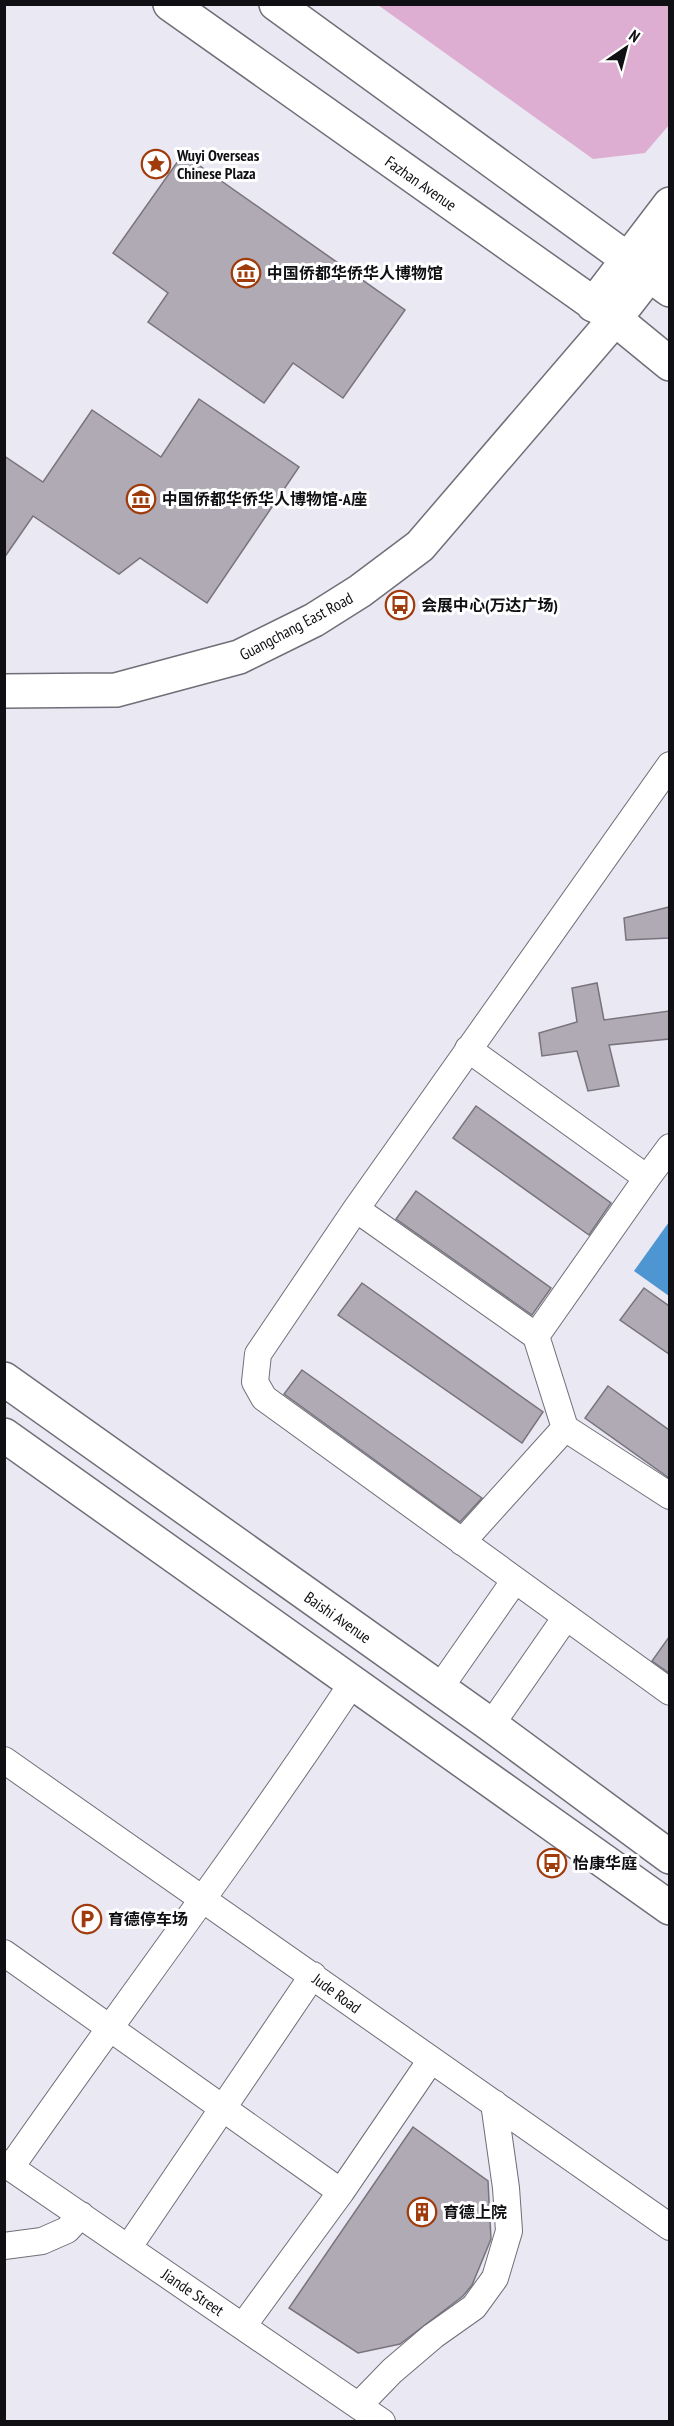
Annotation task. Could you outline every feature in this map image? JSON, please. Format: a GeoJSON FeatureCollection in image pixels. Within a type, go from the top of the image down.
{"type":"FeatureCollection","features":[{"type":"Feature","properties":{"kind":"main road","name":"Fazhan Avenue"},"geometry":{"type":"LineString","coordinates":[[170,4],[668,359]]}},
{"type":"Feature","properties":{"kind":"main road"},"geometry":{"type":"LineString","coordinates":[[276,4],[649,275]]}},
{"type":"Feature","properties":{"kind":"main road"},"geometry":{"type":"LineString","coordinates":[[649,275],[669,204]]}},
{"type":"Feature","properties":{"kind":"main road"},"geometry":{"type":"LineString","coordinates":[[649,275],[669,248]]}},
{"type":"Feature","properties":{"kind":"main road","name":"Guangchang East Road"},"geometry":{"type":"LineString","coordinates":[[4,691],[116,690],[239,657],[314,620],[360,591],[420,546],[604,312],[649,275]]}},
{"type":"Feature","properties":{"kind":"main road","name":"Baishi Avenue"},"geometry":{"type":"LineString","coordinates":[[4,1379],[491,1725],[669,1857]]}},
{"type":"Feature","properties":{"kind":"main road"},"geometry":{"type":"LineString","coordinates":[[4,1435],[669,1908]]}},
{"type":"Feature","properties":{"kind":"street"},"geometry":{"type":"LineString","coordinates":[[669,765],[356,1209],[258,1354],[255,1382],[264,1398],[669,1692]]}},
{"type":"Feature","properties":{"kind":"street"},"geometry":{"type":"LineString","coordinates":[[468,1049],[647,1178]]}},
{"type":"Feature","properties":{"kind":"street"},"geometry":{"type":"LineString","coordinates":[[536,1336],[669,1147]]}},
{"type":"Feature","properties":{"kind":"street"},"geometry":{"type":"LineString","coordinates":[[356,1209],[536,1336],[565,1428],[669,1496]]}},
{"type":"Feature","properties":{"kind":"street"},"geometry":{"type":"LineString","coordinates":[[462,1542],[565,1428]]}},
{"type":"Feature","properties":{"kind":"street"},"geometry":{"type":"LineString","coordinates":[[439,1689],[515,1580]]}},
{"type":"Feature","properties":{"kind":"street"},"geometry":{"type":"LineString","coordinates":[[491,1725],[566,1617]]}},
{"type":"Feature","properties":{"kind":"street"},"geometry":{"type":"LineString","coordinates":[[8,2165],[299,1764],[352,1682]]}},
{"type":"Feature","properties":{"kind":"street","name":"Jude Road"},"geometry":{"type":"LineString","coordinates":[[4,1760],[669,2227]]}},
{"type":"Feature","properties":{"kind":"street"},"geometry":{"type":"LineString","coordinates":[[4,1953],[341,2192]]}},
{"type":"Feature","properties":{"kind":"street"},"geometry":{"type":"LineString","coordinates":[[128,2248],[313,1975]]}},
{"type":"Feature","properties":{"kind":"street"},"geometry":{"type":"LineString","coordinates":[[243,2326],[341,2192],[431,2060]]}},
{"type":"Feature","properties":{"kind":"street"},"geometry":{"type":"LineString","coordinates":[[358,2405],[392,2371],[433,2336],[474,2307],[495,2278],[509,2231],[506,2188],[494,2103]]}},
{"type":"Feature","properties":{"kind":"street","name":"Jiande Street"},"geometry":{"type":"LineString","coordinates":[[8,2165],[381,2421]]}},
{"type":"Feature","properties":{"kind":"street"},"geometry":{"type":"LineString","coordinates":[[4,2246],[42,2241],[67,2230],[81,2215]]}},
{"type":"Feature","properties":{"kind":"shaded area"},"geometry":{"type":"Polygon","coordinates":[[[378,5],[669,5],[669,125],[645,153],[593,159],[378,5]]]}},
{"type":"Feature","properties":{"kind":"water"},"geometry":{"type":"Polygon","coordinates":[[[669,1222],[669,1296],[634,1271],[669,1222]]]}},
{"type":"Feature","properties":{"kind":"building","name":"中国侨都华侨华人博物馆"},"geometry":{"type":"Polygon","coordinates":[[[183,154],[405,310],[343,398],[293,363],[264,403],[148,322],[168,293],[113,253],[183,154]]]}},
{"type":"Feature","properties":{"kind":"building","name":"中国侨都华侨华人博物馆-A座"},"geometry":{"type":"Polygon","coordinates":[[[199,399],[299,467],[207,603],[140,558],[119,574],[33,516],[4,558],[4,456],[43,482],[92,410],[161,457],[199,399]]]}},
{"type":"Feature","properties":{"kind":"building"},"geometry":{"type":"Polygon","coordinates":[[[669,907],[669,938],[626,940],[624,918],[669,907]]]}},
{"type":"Feature","properties":{"kind":"building"},"geometry":{"type":"Polygon","coordinates":[[[597,983],[604,1020],[669,1011],[669,1039],[609,1045],[619,1086],[588,1091],[577,1051],[542,1056],[539,1033],[577,1022],[572,988],[597,983]]]}},
{"type":"Feature","properties":{"kind":"building"},"geometry":{"type":"Polygon","coordinates":[[[476,1106],[611,1203],[589,1235],[453,1138],[476,1106]]]}},
{"type":"Feature","properties":{"kind":"building"},"geometry":{"type":"Polygon","coordinates":[[[416,1191],[551,1288],[532,1315],[396,1219],[416,1191]]]}},
{"type":"Feature","properties":{"kind":"building"},"geometry":{"type":"Polygon","coordinates":[[[362,1283],[543,1412],[522,1443],[338,1315],[362,1283]]]}},
{"type":"Feature","properties":{"kind":"building"},"geometry":{"type":"Polygon","coordinates":[[[644,1288],[669,1306],[669,1354],[620,1320],[644,1288]]]}},
{"type":"Feature","properties":{"kind":"building"},"geometry":{"type":"Polygon","coordinates":[[[302,1370],[482,1498],[460,1522],[284,1394],[302,1370]]]}},
{"type":"Feature","properties":{"kind":"building"},"geometry":{"type":"Polygon","coordinates":[[[608,1386],[669,1430],[669,1478],[585,1418],[608,1386]]]}},
{"type":"Feature","properties":{"kind":"building"},"geometry":{"type":"Polygon","coordinates":[[[669,1637],[669,1673],[652,1661],[669,1637]]]}},
{"type":"Feature","properties":{"kind":"building","name":"育德上院"},"geometry":{"type":"Polygon","coordinates":[[[413,2127],[488,2181],[491,2239],[472,2285],[463,2296],[400,2344],[358,2353],[289,2308],[413,2127]]]}},
{"type":"Feature","properties":{"kind":"place","name":"Wuyi Overseas Chinese Plaza"},"geometry":{"type":"Point","coordinates":[156,164]}},
{"type":"Feature","properties":{"kind":"place","name":"中国侨都华侨华人博物馆"},"geometry":{"type":"Point","coordinates":[246,273]}},
{"type":"Feature","properties":{"kind":"place","name":"中国侨都华侨华人博物馆-A座"},"geometry":{"type":"Point","coordinates":[141,499]}},
{"type":"Feature","properties":{"kind":"place","name":"会展中心(万达广场)"},"geometry":{"type":"Point","coordinates":[400,605]}},
{"type":"Feature","properties":{"kind":"place","name":"怡康华庭"},"geometry":{"type":"Point","coordinates":[552,1863]}},
{"type":"Feature","properties":{"kind":"place","name":"育德停车场"},"geometry":{"type":"Point","coordinates":[87,1919]}},
{"type":"Feature","properties":{"kind":"place","name":"育德上院"},"geometry":{"type":"Point","coordinates":[422,2212]}}]}
